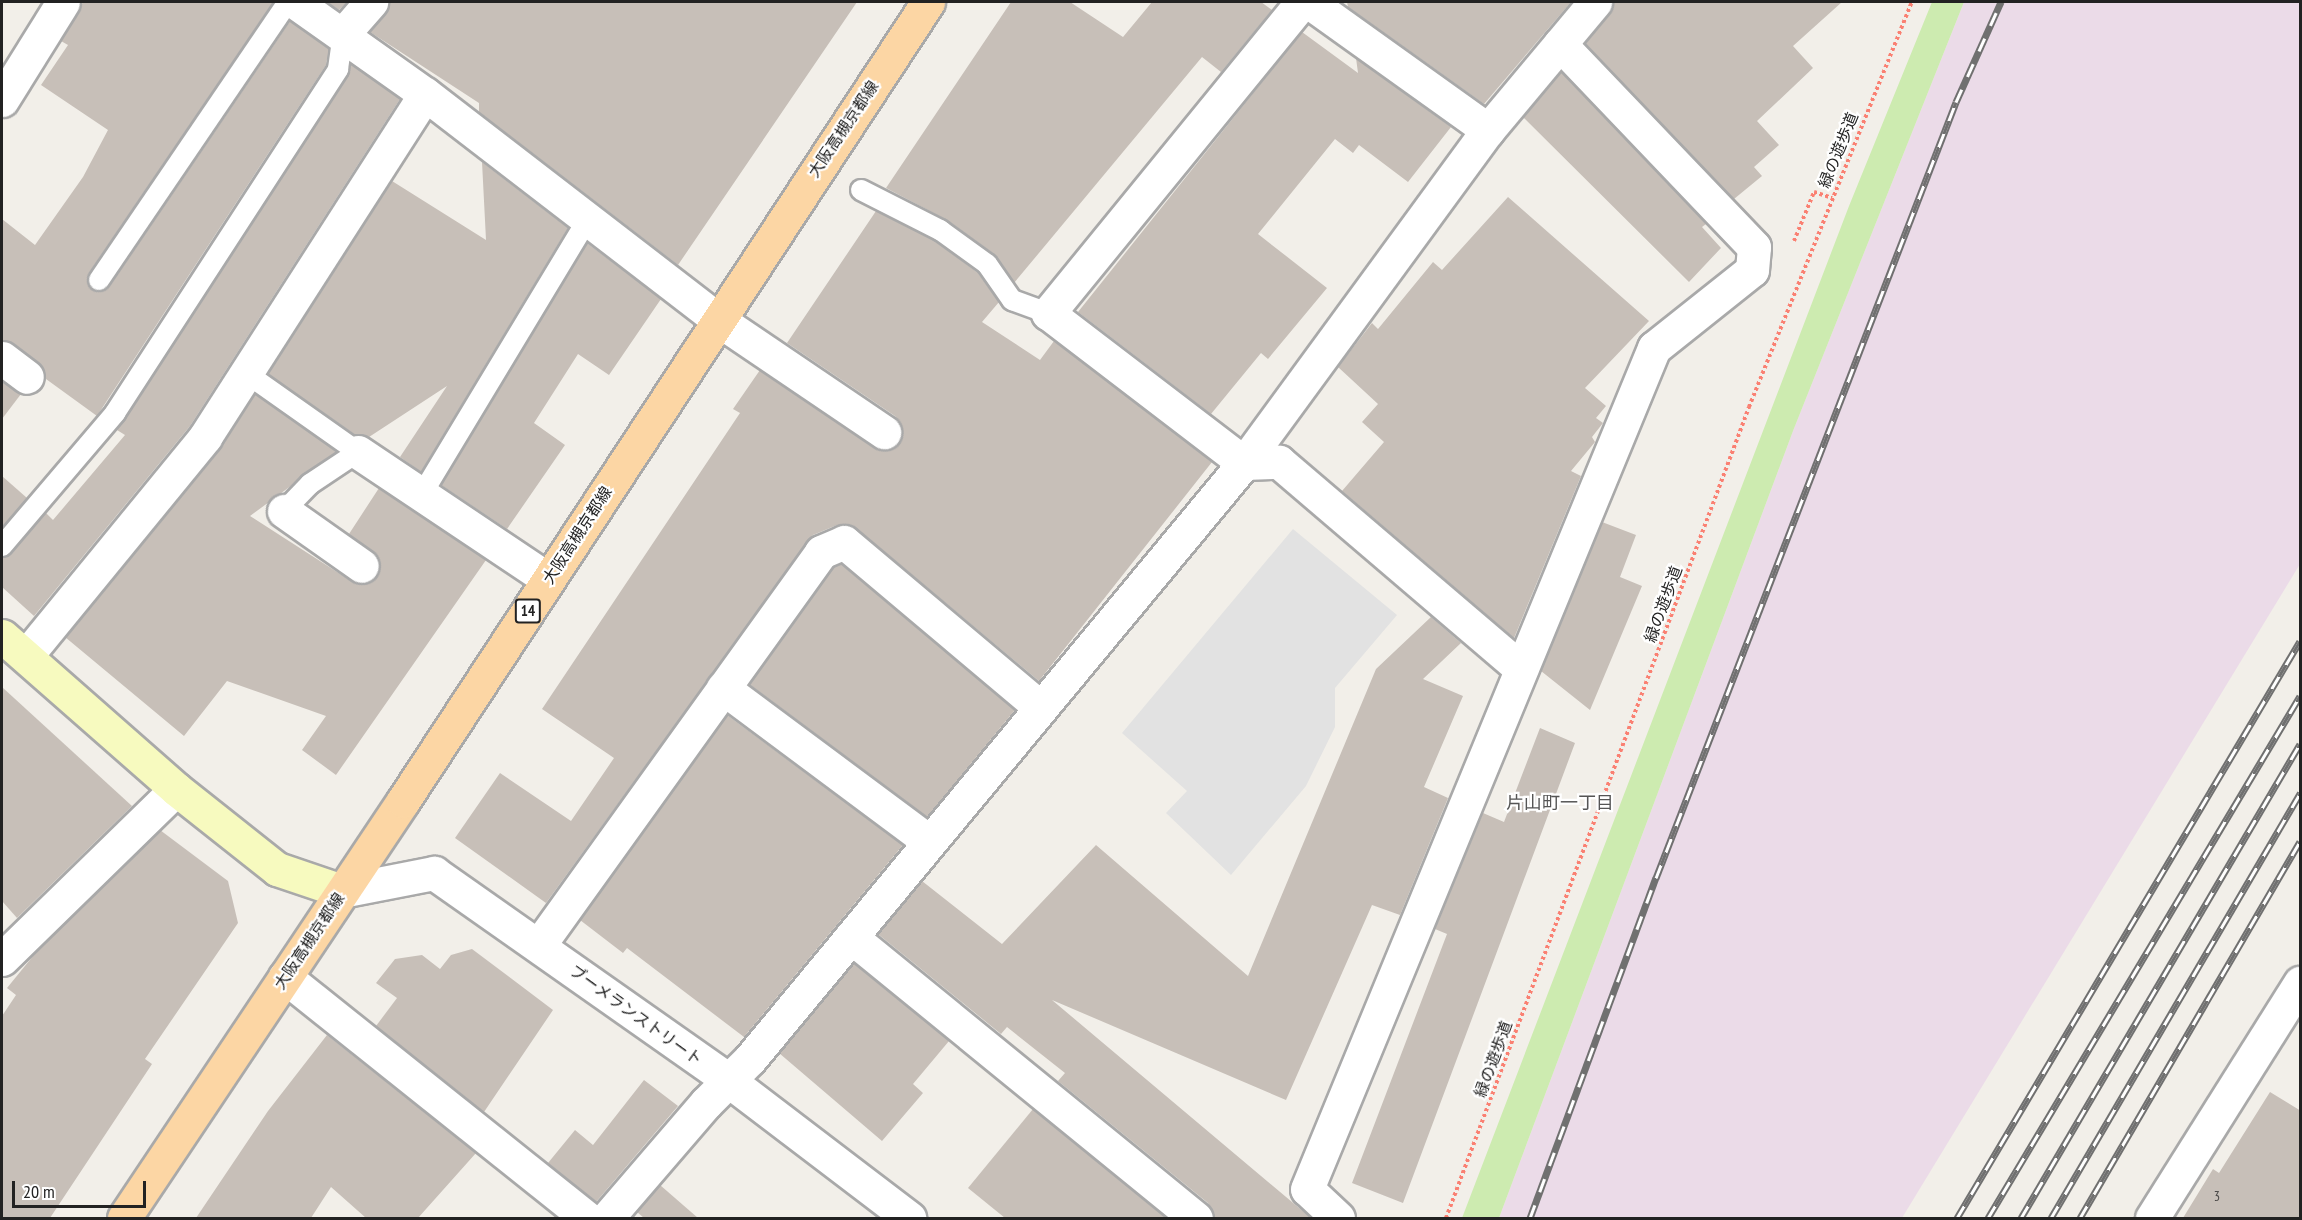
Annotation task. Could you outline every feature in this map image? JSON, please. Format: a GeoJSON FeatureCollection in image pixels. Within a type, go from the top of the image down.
{"type":"FeatureCollection","features":[{"type":"Feature","properties":{"kind":"main road","name":"大阪高槻京都線"},"geometry":{"type":"LineString","coordinates":[[124,1218],[928,2]]}},
{"type":"Feature","properties":{"kind":"street"},"geometry":{"type":"LineString","coordinates":[[2,100],[63,2]]}},
{"type":"Feature","properties":{"kind":"street"},"geometry":{"type":"LineString","coordinates":[[295,2],[425,94],[717,319],[884,432]]}},
{"type":"Feature","properties":{"kind":"street"},"geometry":{"type":"LineString","coordinates":[[343,34],[371,2]]}},
{"type":"Feature","properties":{"kind":"street"},"geometry":{"type":"LineString","coordinates":[[1302,2],[1048,313],[1244,463],[1279,462],[1520,668]]}},
{"type":"Feature","properties":{"kind":"street"},"geometry":{"type":"LineString","coordinates":[[1309,2],[1488,130]]}},
{"type":"Feature","properties":{"kind":"street"},"geometry":{"type":"LineString","coordinates":[[606,1218],[851,938],[928,841],[1244,463],[1488,130],[1595,2]]}},
{"type":"Feature","properties":{"kind":"street"},"geometry":{"type":"LineString","coordinates":[[1338,1218],[1307,1190],[1520,668],[1654,348],[1752,270],[1754,247],[1560,44]]}},
{"type":"Feature","properties":{"kind":"street"},"geometry":{"type":"LineString","coordinates":[[342,891],[277,869],[176,789],[14,646],[205,437],[425,94]]}},
{"type":"Feature","properties":{"kind":"street"},"geometry":{"type":"LineString","coordinates":[[358,452],[548,579]]}},
{"type":"Feature","properties":{"kind":"street"},"geometry":{"type":"LineString","coordinates":[[284,511],[362,566]]}},
{"type":"Feature","properties":{"kind":"street"},"geometry":{"type":"LineString","coordinates":[[539,945],[821,552],[844,542],[1040,707]]}},
{"type":"Feature","properties":{"kind":"street"},"geometry":{"type":"LineString","coordinates":[[723,688],[928,841]]}},
{"type":"Feature","properties":{"kind":"street"},"geometry":{"type":"LineString","coordinates":[[2,958],[176,789]]}},
{"type":"Feature","properties":{"kind":"street","name":"ブーメランストリート"},"geometry":{"type":"LineString","coordinates":[[342,891],[434,873],[728,1080],[909,1218]]}},
{"type":"Feature","properties":{"kind":"street"},"geometry":{"type":"LineString","coordinates":[[851,938],[1196,1218]]}},
{"type":"Feature","properties":{"kind":"street"},"geometry":{"type":"LineString","coordinates":[[285,977],[587,1218]]}},
{"type":"Feature","properties":{"kind":"street"},"geometry":{"type":"LineString","coordinates":[[2152,1218],[2301,983]]}},
{"type":"Feature","properties":{"kind":"lane"},"geometry":{"type":"LineString","coordinates":[[99,280],[288,2]]}},
{"type":"Feature","properties":{"kind":"lane"},"geometry":{"type":"LineString","coordinates":[[2,546],[115,414],[338,69],[343,34]]}},
{"type":"Feature","properties":{"kind":"lane"},"geometry":{"type":"LineString","coordinates":[[861,190],[940,230],[987,264],[1012,300],[1048,313]]}},
{"type":"Feature","properties":{"kind":"lane"},"geometry":{"type":"LineString","coordinates":[[422,494],[586,220]]}},
{"type":"Feature","properties":{"kind":"lane"},"geometry":{"type":"LineString","coordinates":[[246,372],[358,452],[310,484],[284,511]]}},
{"type":"Feature","properties":{"kind":"path","name":"緑の遊歩道"},"geometry":{"type":"LineString","coordinates":[[1446,1218],[1749,407],[1912,2]]}},
{"type":"Feature","properties":{"kind":"shaded area"},"geometry":{"type":"Polygon","coordinates":[[[1964,2],[2300,2],[2300,564],[1902,1218],[1499,1218],[1793,431],[1964,2]]]}},
{"type":"Feature","properties":{"kind":"shaded area"},"geometry":{"type":"Polygon","coordinates":[[[1293,529],[1397,615],[1335,688],[1335,727],[1306,786],[1231,875],[1166,813],[1187,791],[1122,733],[1293,529]]]}},
{"type":"Feature","properties":{"kind":"green space"},"geometry":{"type":"Polygon","coordinates":[[[1932,2],[1964,2],[1793,431],[1499,1218],[1462,1218],[1849,206],[1932,2]]]}},
{"type":"Feature","properties":{"kind":"building"},"geometry":{"type":"Polygon","coordinates":[[[83,2],[274,2],[89,273],[88,285],[98,292],[109,287],[290,21],[329,49],[326,65],[97,416],[46,379],[38,362],[13,343],[2,340],[2,219],[35,245],[83,177],[108,130],[41,85],[68,45],[61,41],[83,2]]]}},
{"type":"Feature","properties":{"kind":"building"},"geometry":{"type":"Polygon","coordinates":[[[327,2],[347,2],[339,10],[327,2]]]}},
{"type":"Feature","properties":{"kind":"building"},"geometry":{"type":"Polygon","coordinates":[[[389,2],[857,2],[678,265],[479,112],[479,103],[370,32],[385,14],[389,2]]]}},
{"type":"Feature","properties":{"kind":"building"},"geometry":{"type":"Polygon","coordinates":[[[1011,2],[1070,2],[1123,37],[1152,2],[1261,2],[1272,10],[1221,72],[1202,57],[1014,283],[994,254],[947,220],[886,188],[1011,2]]]}},
{"type":"Feature","properties":{"kind":"building"},"geometry":{"type":"Polygon","coordinates":[[[1347,2],[1571,2],[1484,104],[1348,7],[1347,2]]]}},
{"type":"Feature","properties":{"kind":"building"},"geometry":{"type":"Polygon","coordinates":[[[1613,2],[1842,2],[1793,46],[1813,68],[1757,121],[1779,145],[1754,167],[1762,176],[1734,199],[1585,43],[1609,14],[1613,2]]]}},
{"type":"Feature","properties":{"kind":"building"},"geometry":{"type":"Polygon","coordinates":[[[1302,32],[1358,73],[1356,58],[1451,127],[1408,182],[1359,145],[1353,153],[1335,139],[1258,234],[1327,288],[1268,359],[1261,353],[1211,414],[1078,312],[1302,32]]]}},
{"type":"Feature","properties":{"kind":"building"},"geometry":{"type":"Polygon","coordinates":[[[351,64],[400,99],[190,426],[34,616],[2,587],[2,558],[11,554],[46,513],[53,520],[125,435],[117,430],[348,76],[351,64]]]}},
{"type":"Feature","properties":{"kind":"building"},"geometry":{"type":"Polygon","coordinates":[[[1561,72],[1706,224],[1702,227],[1721,248],[1689,282],[1523,117],[1561,72]]]}},
{"type":"Feature","properties":{"kind":"building"},"geometry":{"type":"Polygon","coordinates":[[[482,162],[568,228],[421,472],[400,457],[447,386],[369,437],[354,434],[268,374],[392,181],[486,240],[482,162]]]}},
{"type":"Feature","properties":{"kind":"building"},"geometry":{"type":"Polygon","coordinates":[[[1508,197],[1649,321],[1585,388],[1606,406],[1596,418],[1603,423],[1592,437],[1595,442],[1571,471],[1581,476],[1514,638],[1342,491],[1384,442],[1362,422],[1378,404],[1338,367],[1372,323],[1378,329],[1433,262],[1442,270],[1508,197]]]}},
{"type":"Feature","properties":{"kind":"building"},"geometry":{"type":"Polygon","coordinates":[[[876,211],[934,240],[978,273],[999,302],[982,322],[1040,360],[1054,341],[1212,462],[1039,681],[856,528],[837,525],[813,535],[546,903],[455,838],[500,773],[571,821],[614,758],[542,709],[740,413],[733,409],[760,370],[874,448],[892,449],[900,442],[901,424],[895,416],[787,343],[876,211]]]}},
{"type":"Feature","properties":{"kind":"building"},"geometry":{"type":"Polygon","coordinates":[[[587,243],[661,299],[609,375],[578,354],[534,423],[565,445],[507,529],[441,485],[587,243]]]}},
{"type":"Feature","properties":{"kind":"building"},"geometry":{"type":"Polygon","coordinates":[[[2,381],[21,394],[2,419],[2,381]]]}},
{"type":"Feature","properties":{"kind":"building"},"geometry":{"type":"Polygon","coordinates":[[[255,394],[337,452],[250,516],[351,581],[369,583],[378,576],[379,559],[349,534],[379,488],[486,560],[336,775],[302,750],[326,716],[227,681],[184,736],[65,637],[220,449],[255,394]]]}},
{"type":"Feature","properties":{"kind":"building"},"geometry":{"type":"Polygon","coordinates":[[[2,476],[27,498],[2,528],[2,476]]]}},
{"type":"Feature","properties":{"kind":"building"},"geometry":{"type":"Polygon","coordinates":[[[1602,522],[1636,535],[1620,577],[1642,586],[1590,710],[1541,671],[1602,522]]]}},
{"type":"Feature","properties":{"kind":"building"},"geometry":{"type":"Polygon","coordinates":[[[841,564],[1015,710],[927,817],[749,684],[833,567],[841,564]]]}},
{"type":"Feature","properties":{"kind":"building"},"geometry":{"type":"Polygon","coordinates":[[[1431,617],[1461,643],[1423,679],[1463,696],[1424,787],[1448,798],[1400,915],[1372,905],[1286,1100],[1052,1000],[1311,1218],[1214,1218],[1208,1203],[1058,1081],[1065,1073],[1007,1027],[1001,1034],[878,934],[922,881],[1002,944],[1096,845],[1248,976],[1376,669],[1431,617]]]}},
{"type":"Feature","properties":{"kind":"building"},"geometry":{"type":"Polygon","coordinates":[[[2,687],[132,806],[17,918],[2,901],[2,687]]]}},
{"type":"Feature","properties":{"kind":"building"},"geometry":{"type":"Polygon","coordinates":[[[727,715],[903,845],[744,1037],[627,948],[623,953],[580,920],[727,715]]]}},
{"type":"Feature","properties":{"kind":"building"},"geometry":{"type":"Polygon","coordinates":[[[1540,728],[1575,743],[1403,1203],[1352,1183],[1447,934],[1435,929],[1483,813],[1504,822],[1540,728]]]}},
{"type":"Feature","properties":{"kind":"building"},"geometry":{"type":"Polygon","coordinates":[[[160,830],[228,881],[238,923],[145,1059],[152,1064],[50,1218],[2,1218],[2,1016],[16,995],[7,988],[38,950],[160,830]]]}},
{"type":"Feature","properties":{"kind":"building"},"geometry":{"type":"Polygon","coordinates":[[[472,949],[553,1010],[484,1112],[376,1026],[397,998],[376,983],[395,959],[422,955],[440,969],[451,955],[472,949]]]}},
{"type":"Feature","properties":{"kind":"building"},"geometry":{"type":"Polygon","coordinates":[[[854,963],[949,1041],[913,1084],[923,1093],[882,1141],[779,1053],[854,963]]]}},
{"type":"Feature","properties":{"kind":"building"},"geometry":{"type":"Polygon","coordinates":[[[327,1035],[476,1153],[418,1218],[366,1218],[331,1187],[311,1218],[196,1218],[268,1111],[327,1035]]]}},
{"type":"Feature","properties":{"kind":"building"},"geometry":{"type":"Polygon","coordinates":[[[644,1080],[678,1106],[596,1202],[548,1163],[575,1130],[593,1145],[644,1080]]]}},
{"type":"Feature","properties":{"kind":"building"},"geometry":{"type":"Polygon","coordinates":[[[2270,1092],[2301,1111],[2301,1218],[2183,1218],[2213,1169],[2219,1173],[2270,1092]]]}},
{"type":"Feature","properties":{"kind":"building"},"geometry":{"type":"Polygon","coordinates":[[[1033,1109],[1167,1218],[1005,1218],[968,1188],[1033,1109]]]}},
{"type":"Feature","properties":{"kind":"building"},"geometry":{"type":"Polygon","coordinates":[[[660,1185],[698,1218],[644,1218],[637,1212],[660,1185]]]}},
{"type":"Feature","properties":{"kind":"railway"},"geometry":{"type":"LineString","coordinates":[[1530,1218],[1656,878],[1956,102],[2001,2]]}},
{"type":"Feature","properties":{"kind":"railway"},"geometry":{"type":"LineString","coordinates":[[1957,1218],[2300,641]]}},
{"type":"Feature","properties":{"kind":"railway"},"geometry":{"type":"LineString","coordinates":[[1988,1218],[2300,696]]}},
{"type":"Feature","properties":{"kind":"railway"},"geometry":{"type":"LineString","coordinates":[[2021,1218],[2300,744]]}},
{"type":"Feature","properties":{"kind":"railway"},"geometry":{"type":"LineString","coordinates":[[2051,1218],[2300,793]]}},
{"type":"Feature","properties":{"kind":"railway"},"geometry":{"type":"LineString","coordinates":[[2080,1218],[2300,842]]}},
{"type":"Feature","properties":{"kind":"district","name":"片山町一丁目"},"geometry":{"type":"Point","coordinates":[1560,803]}}]}
